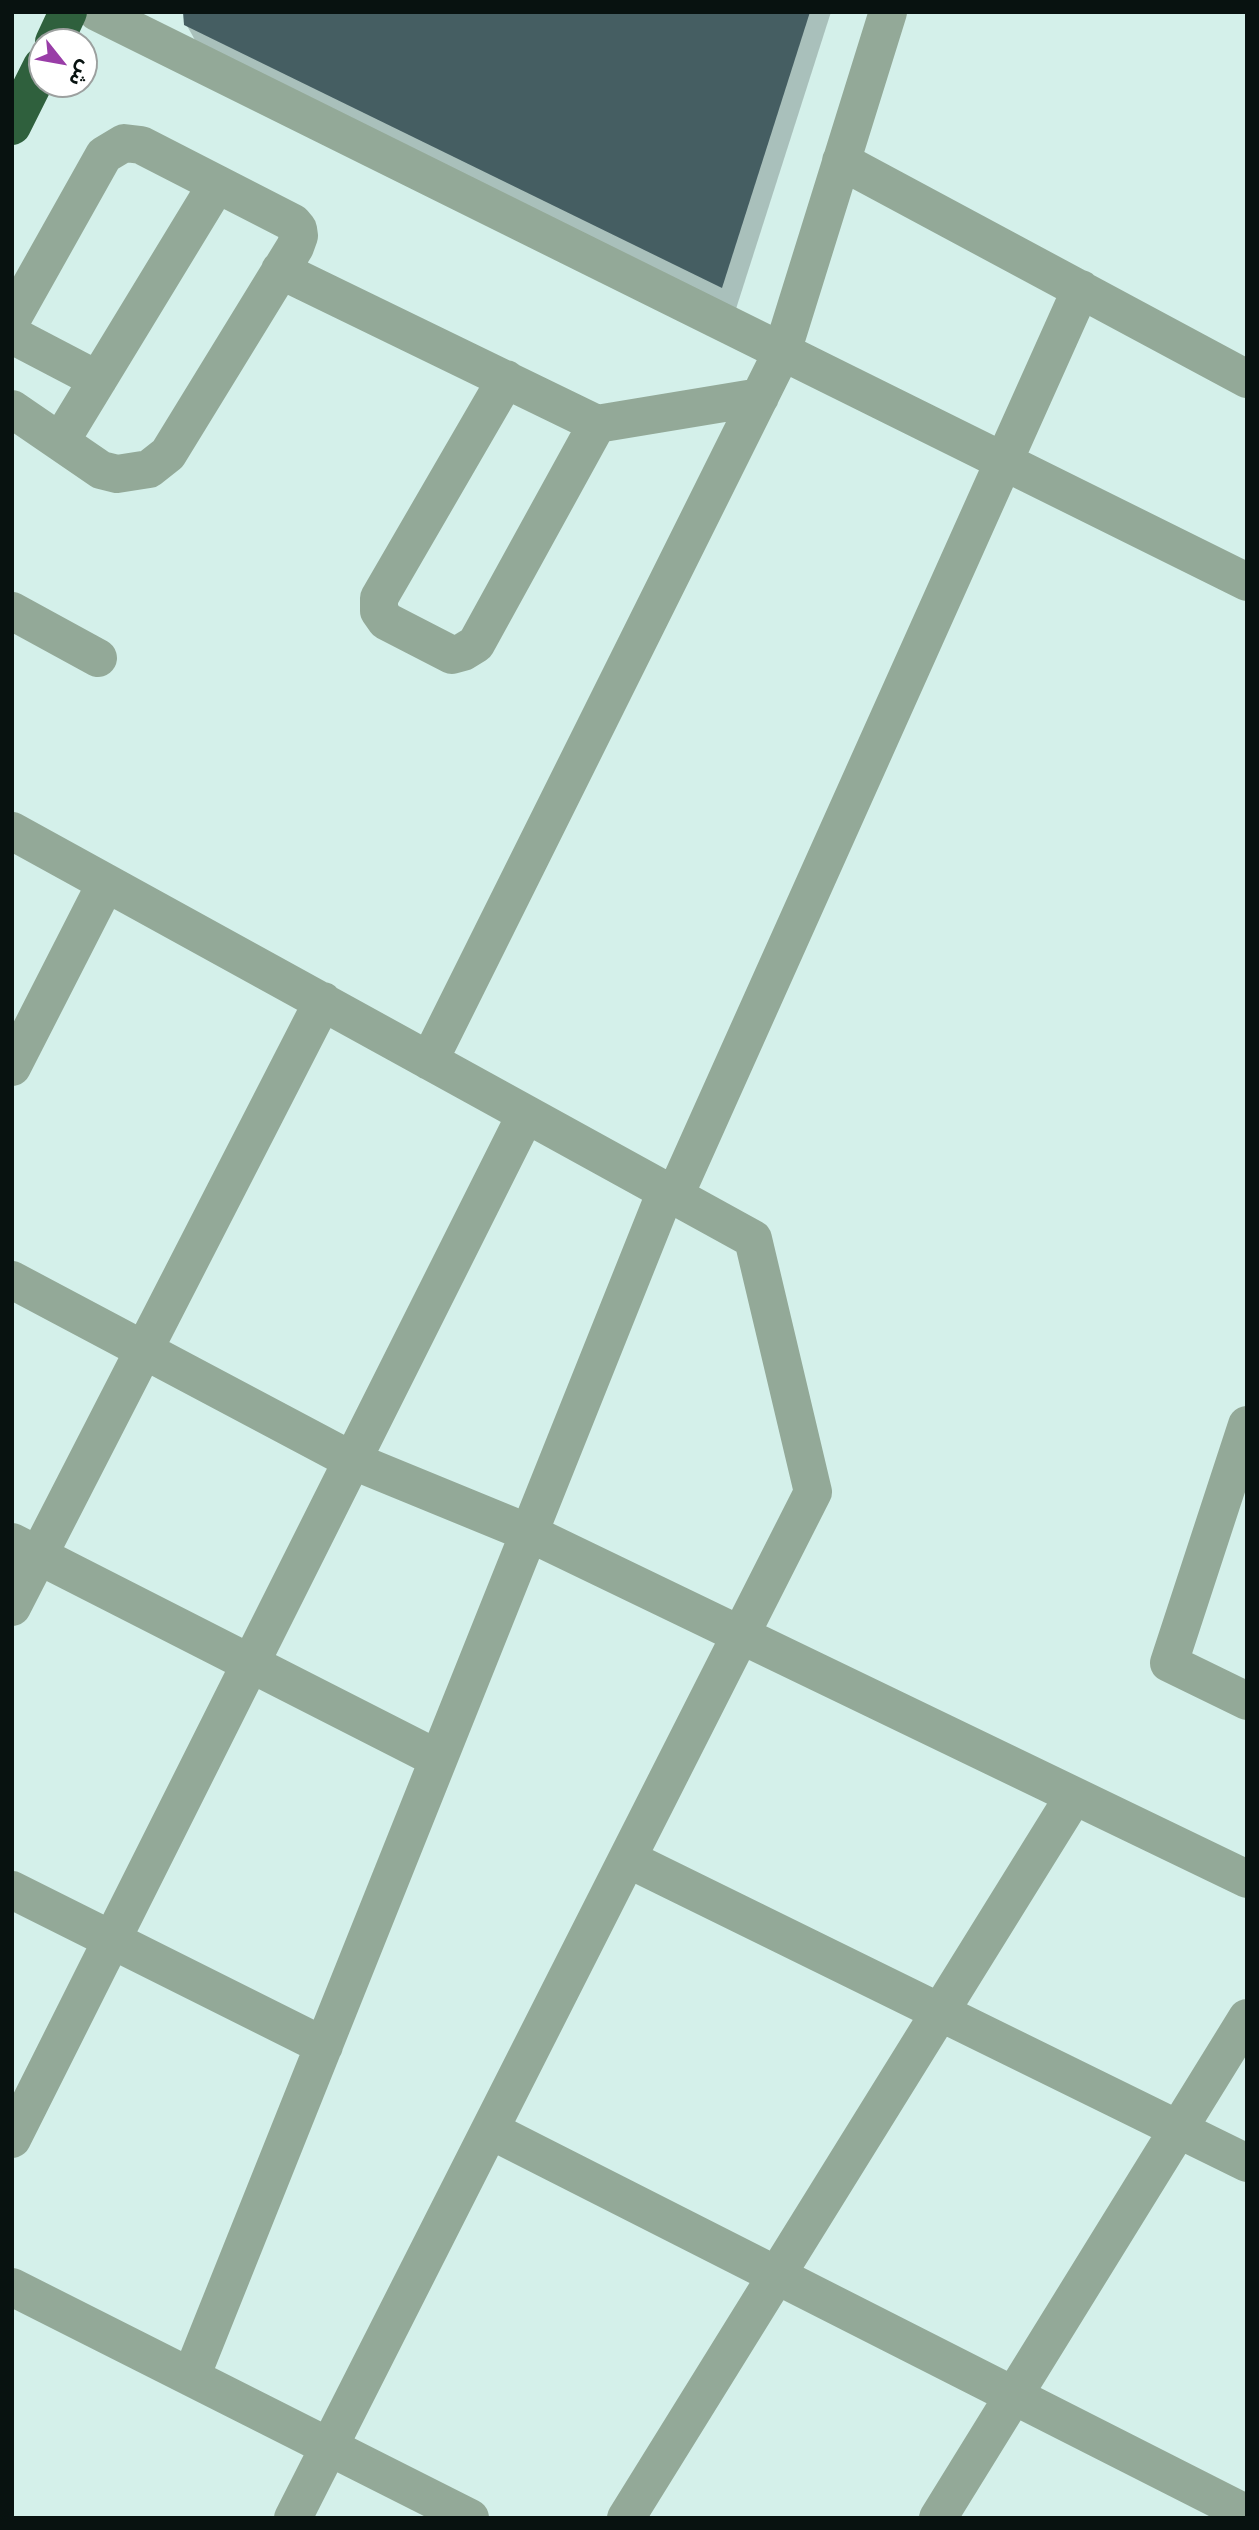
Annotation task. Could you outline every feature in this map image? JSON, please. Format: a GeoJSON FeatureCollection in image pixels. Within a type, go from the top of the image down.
{"type":"FeatureCollection","features":[{"type":"Feature","properties":{"kind":"highway"},"geometry":{"type":"LineString","coordinates":[[61,28],[68,12]]}},
{"type":"Feature","properties":{"kind":"highway"},"geometry":{"type":"LineString","coordinates":[[12,126],[28,94]]}},
{"type":"Feature","properties":{"kind":"street"},"geometry":{"type":"LineString","coordinates":[[97,12],[1247,582]]}},
{"type":"Feature","properties":{"kind":"street"},"geometry":{"type":"LineString","coordinates":[[429,1061],[782,352],[888,12]]}},
{"type":"Feature","properties":{"kind":"street"},"geometry":{"type":"LineString","coordinates":[[12,319],[104,155],[124,143],[141,145],[293,223],[298,229],[299,236],[295,247],[168,454],[149,469],[117,474],[101,470],[12,410]]}},
{"type":"Feature","properties":{"kind":"street"},"geometry":{"type":"LineString","coordinates":[[841,161],[1247,379]]}},
{"type":"Feature","properties":{"kind":"street"},"geometry":{"type":"LineString","coordinates":[[60,442],[217,184]]}},
{"type":"Feature","properties":{"kind":"street"},"geometry":{"type":"LineString","coordinates":[[280,270],[597,424],[760,397]]}},
{"type":"Feature","properties":{"kind":"street"},"geometry":{"type":"LineString","coordinates":[[191,2377],[529,1533],[671,1193],[1081,289]]}},
{"type":"Feature","properties":{"kind":"street"},"geometry":{"type":"LineString","coordinates":[[12,335],[99,380]]}},
{"type":"Feature","properties":{"kind":"street"},"geometry":{"type":"LineString","coordinates":[[506,379],[379,598],[379,611],[386,621],[452,655],[477,644],[597,424]]}},
{"type":"Feature","properties":{"kind":"street"},"geometry":{"type":"LineString","coordinates":[[12,611],[99,658]]}},
{"type":"Feature","properties":{"kind":"street"},"geometry":{"type":"LineString","coordinates":[[12,831],[753,1239],[813,1492],[293,2518]]}},
{"type":"Feature","properties":{"kind":"street"},"geometry":{"type":"LineString","coordinates":[[12,1067],[106,883]]}},
{"type":"Feature","properties":{"kind":"street"},"geometry":{"type":"LineString","coordinates":[[12,1607],[25,1549],[144,1351],[323,1001]]}},
{"type":"Feature","properties":{"kind":"street"},"geometry":{"type":"LineString","coordinates":[[12,2139],[526,1114]]}},
{"type":"Feature","properties":{"kind":"street"},"geometry":{"type":"LineString","coordinates":[[12,1280],[351,1460],[529,1533],[1247,1879]]}},
{"type":"Feature","properties":{"kind":"street"},"geometry":{"type":"LineString","coordinates":[[1247,1425],[1169,1663],[1247,1701]]}},
{"type":"Feature","properties":{"kind":"street"},"geometry":{"type":"LineString","coordinates":[[25,1549],[438,1759]]}},
{"type":"Feature","properties":{"kind":"street"},"geometry":{"type":"LineString","coordinates":[[626,2518],[1074,1796]]}},
{"type":"Feature","properties":{"kind":"street"},"geometry":{"type":"LineString","coordinates":[[628,1859],[1247,2163]]}},
{"type":"Feature","properties":{"kind":"street"},"geometry":{"type":"LineString","coordinates":[[12,1890],[324,2046]]}},
{"type":"Feature","properties":{"kind":"street"},"geometry":{"type":"LineString","coordinates":[[938,2518],[1247,2018]]}},
{"type":"Feature","properties":{"kind":"street"},"geometry":{"type":"LineString","coordinates":[[490,2130],[1239,2507]]}},
{"type":"Feature","properties":{"kind":"street"},"geometry":{"type":"LineString","coordinates":[[12,2287],[470,2518]]}},
{"type":"Feature","properties":{"kind":"building"},"geometry":{"type":"Polygon","coordinates":[[[183,12],[810,12],[722,288],[184,25],[183,12]]]}}]}
